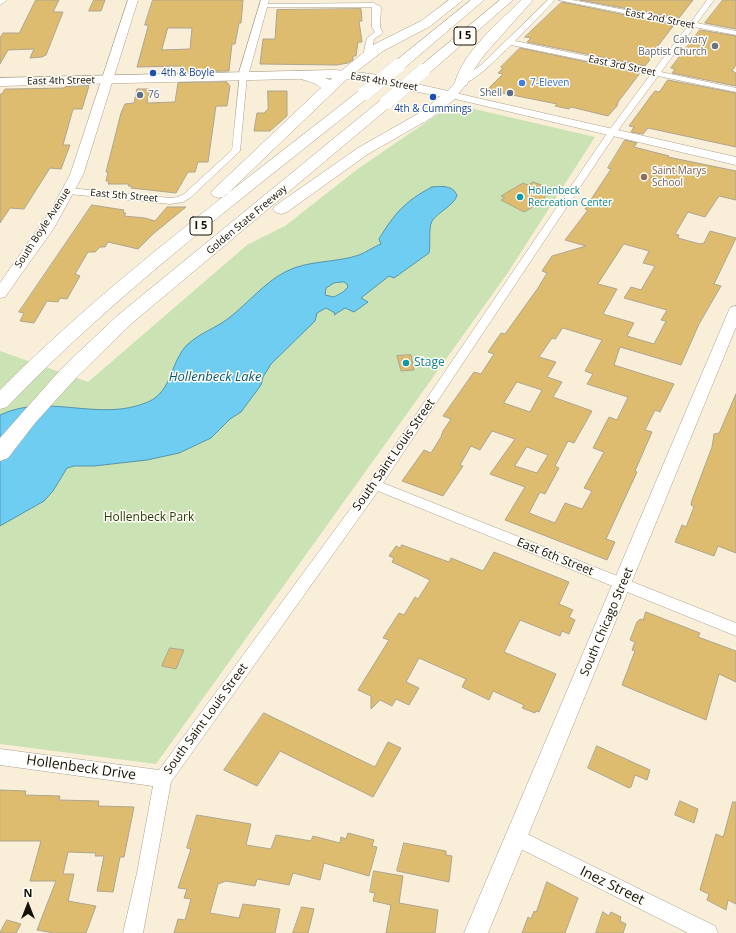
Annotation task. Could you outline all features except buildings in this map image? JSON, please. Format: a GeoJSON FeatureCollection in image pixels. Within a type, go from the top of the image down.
{"type":"FeatureCollection","features":[{"type":"Feature","properties":{"kind":"highway"},"geometry":{"type":"LineString","coordinates":[[123,287],[184,226],[329,90],[369,50],[387,43],[425,24],[457,0]]}},
{"type":"Feature","properties":{"kind":"highway","name":"Golden State Freeway"},"geometry":{"type":"LineString","coordinates":[[0,402],[39,362],[123,287],[365,93],[478,0]]}},
{"type":"Feature","properties":{"kind":"highway","name":"Golden State Freeway"},"geometry":{"type":"LineString","coordinates":[[0,453],[28,418],[69,374],[124,320],[203,256],[507,0]]}},
{"type":"Feature","properties":{"kind":"highway"},"geometry":{"type":"LineString","coordinates":[[462,82],[462,75],[527,0]]}},
{"type":"Feature","properties":{"kind":"highway"},"geometry":{"type":"LineString","coordinates":[[301,74],[323,81],[328,86],[329,90]]}},
{"type":"Feature","properties":{"kind":"highway"},"geometry":{"type":"LineString","coordinates":[[203,256],[240,238],[347,161],[426,115],[451,95]]}},
{"type":"Feature","properties":{"kind":"main road","name":"South Boyle Avenue"},"geometry":{"type":"LineString","coordinates":[[0,294],[69,191],[81,166],[133,0]]}},
{"type":"Feature","properties":{"kind":"main road","name":"East 4th Street"},"geometry":{"type":"LineString","coordinates":[[0,82],[301,74],[343,75],[372,78],[736,161]]}},
{"type":"Feature","properties":{"kind":"main road"},"geometry":{"type":"LineString","coordinates":[[451,95],[462,82]]}},
{"type":"Feature","properties":{"kind":"street"},"geometry":{"type":"LineString","coordinates":[[462,82],[481,69],[552,0]]}},
{"type":"Feature","properties":{"kind":"street","name":"East 2nd Street"},"geometry":{"type":"LineString","coordinates":[[561,0],[736,33]]}},
{"type":"Feature","properties":{"kind":"street","name":"South Saint Louis Street"},"geometry":{"type":"LineString","coordinates":[[133,933],[146,873],[159,794],[163,779],[375,485],[612,132],[711,0]]}},
{"type":"Feature","properties":{"kind":"street"},"geometry":{"type":"LineString","coordinates":[[243,76],[264,3],[374,5],[377,7],[376,27],[379,33],[372,38],[369,50]]}},
{"type":"Feature","properties":{"kind":"street","name":"East 3rd Street"},"geometry":{"type":"LineString","coordinates":[[508,42],[736,90]]}},
{"type":"Feature","properties":{"kind":"street","name":"East 5th Street"},"geometry":{"type":"LineString","coordinates":[[69,191],[162,200],[180,200],[195,190],[236,151],[243,76]]}},
{"type":"Feature","properties":{"kind":"street","name":"South Chicago Street"},"geometry":{"type":"LineString","coordinates":[[476,933],[517,838],[736,310]]}},
{"type":"Feature","properties":{"kind":"street","name":"East 6th Street"},"geometry":{"type":"LineString","coordinates":[[375,485],[736,630]]}},
{"type":"Feature","properties":{"kind":"street","name":"Hollenbeck Drive"},"geometry":{"type":"LineString","coordinates":[[0,757],[163,779]]}},
{"type":"Feature","properties":{"kind":"street","name":"Inez Street"},"geometry":{"type":"LineString","coordinates":[[517,838],[708,933]]}},
{"type":"Feature","properties":{"kind":"green space","name":"Hollenbeck Park"},"geometry":{"type":"Polygon","coordinates":[[[453,104],[595,137],[507,274],[156,764],[0,744],[0,351],[88,382],[247,245],[285,226],[359,168],[453,104]]]}},
{"type":"Feature","properties":{"kind":"water","name":"Hollenbeck Lake"},"geometry":{"type":"Polygon","coordinates":[[[432,187],[447,187],[453,190],[457,196],[452,203],[432,221],[430,228],[429,253],[394,278],[389,276],[361,298],[368,302],[354,312],[345,308],[334,315],[335,313],[326,308],[317,313],[315,321],[271,364],[263,377],[261,385],[241,412],[230,419],[211,438],[179,453],[147,460],[94,466],[74,466],[67,468],[53,491],[44,501],[0,526],[0,415],[18,409],[36,406],[111,410],[130,408],[148,402],[162,391],[182,351],[193,340],[229,318],[263,287],[285,272],[312,263],[350,258],[381,244],[379,239],[395,215],[407,203],[432,187]],[[344,282],[334,283],[326,288],[325,295],[334,297],[348,287],[344,282]]]}},
{"type":"Feature","properties":{"kind":"place","name":"Calvary Baptist Church"},"geometry":{"type":"Point","coordinates":[715,46]}},
{"type":"Feature","properties":{"kind":"place","name":"4th & Boyle"},"geometry":{"type":"Point","coordinates":[153,73]}},
{"type":"Feature","properties":{"kind":"place","name":"7-Eleven"},"geometry":{"type":"Point","coordinates":[522,83]}},
{"type":"Feature","properties":{"kind":"place","name":"Shell"},"geometry":{"type":"Point","coordinates":[510,93]}},
{"type":"Feature","properties":{"kind":"place","name":"76"},"geometry":{"type":"Point","coordinates":[140,95]}},
{"type":"Feature","properties":{"kind":"place","name":"4th & Cummings"},"geometry":{"type":"Point","coordinates":[433,97]}},
{"type":"Feature","properties":{"kind":"place","name":"Saint Marys School"},"geometry":{"type":"Point","coordinates":[644,177]}},
{"type":"Feature","properties":{"kind":"place","name":"Hollenbeck Recreation Center"},"geometry":{"type":"Point","coordinates":[520,197]}},
{"type":"Feature","properties":{"kind":"place","name":"Stage"},"geometry":{"type":"Point","coordinates":[406,363]}}]}
